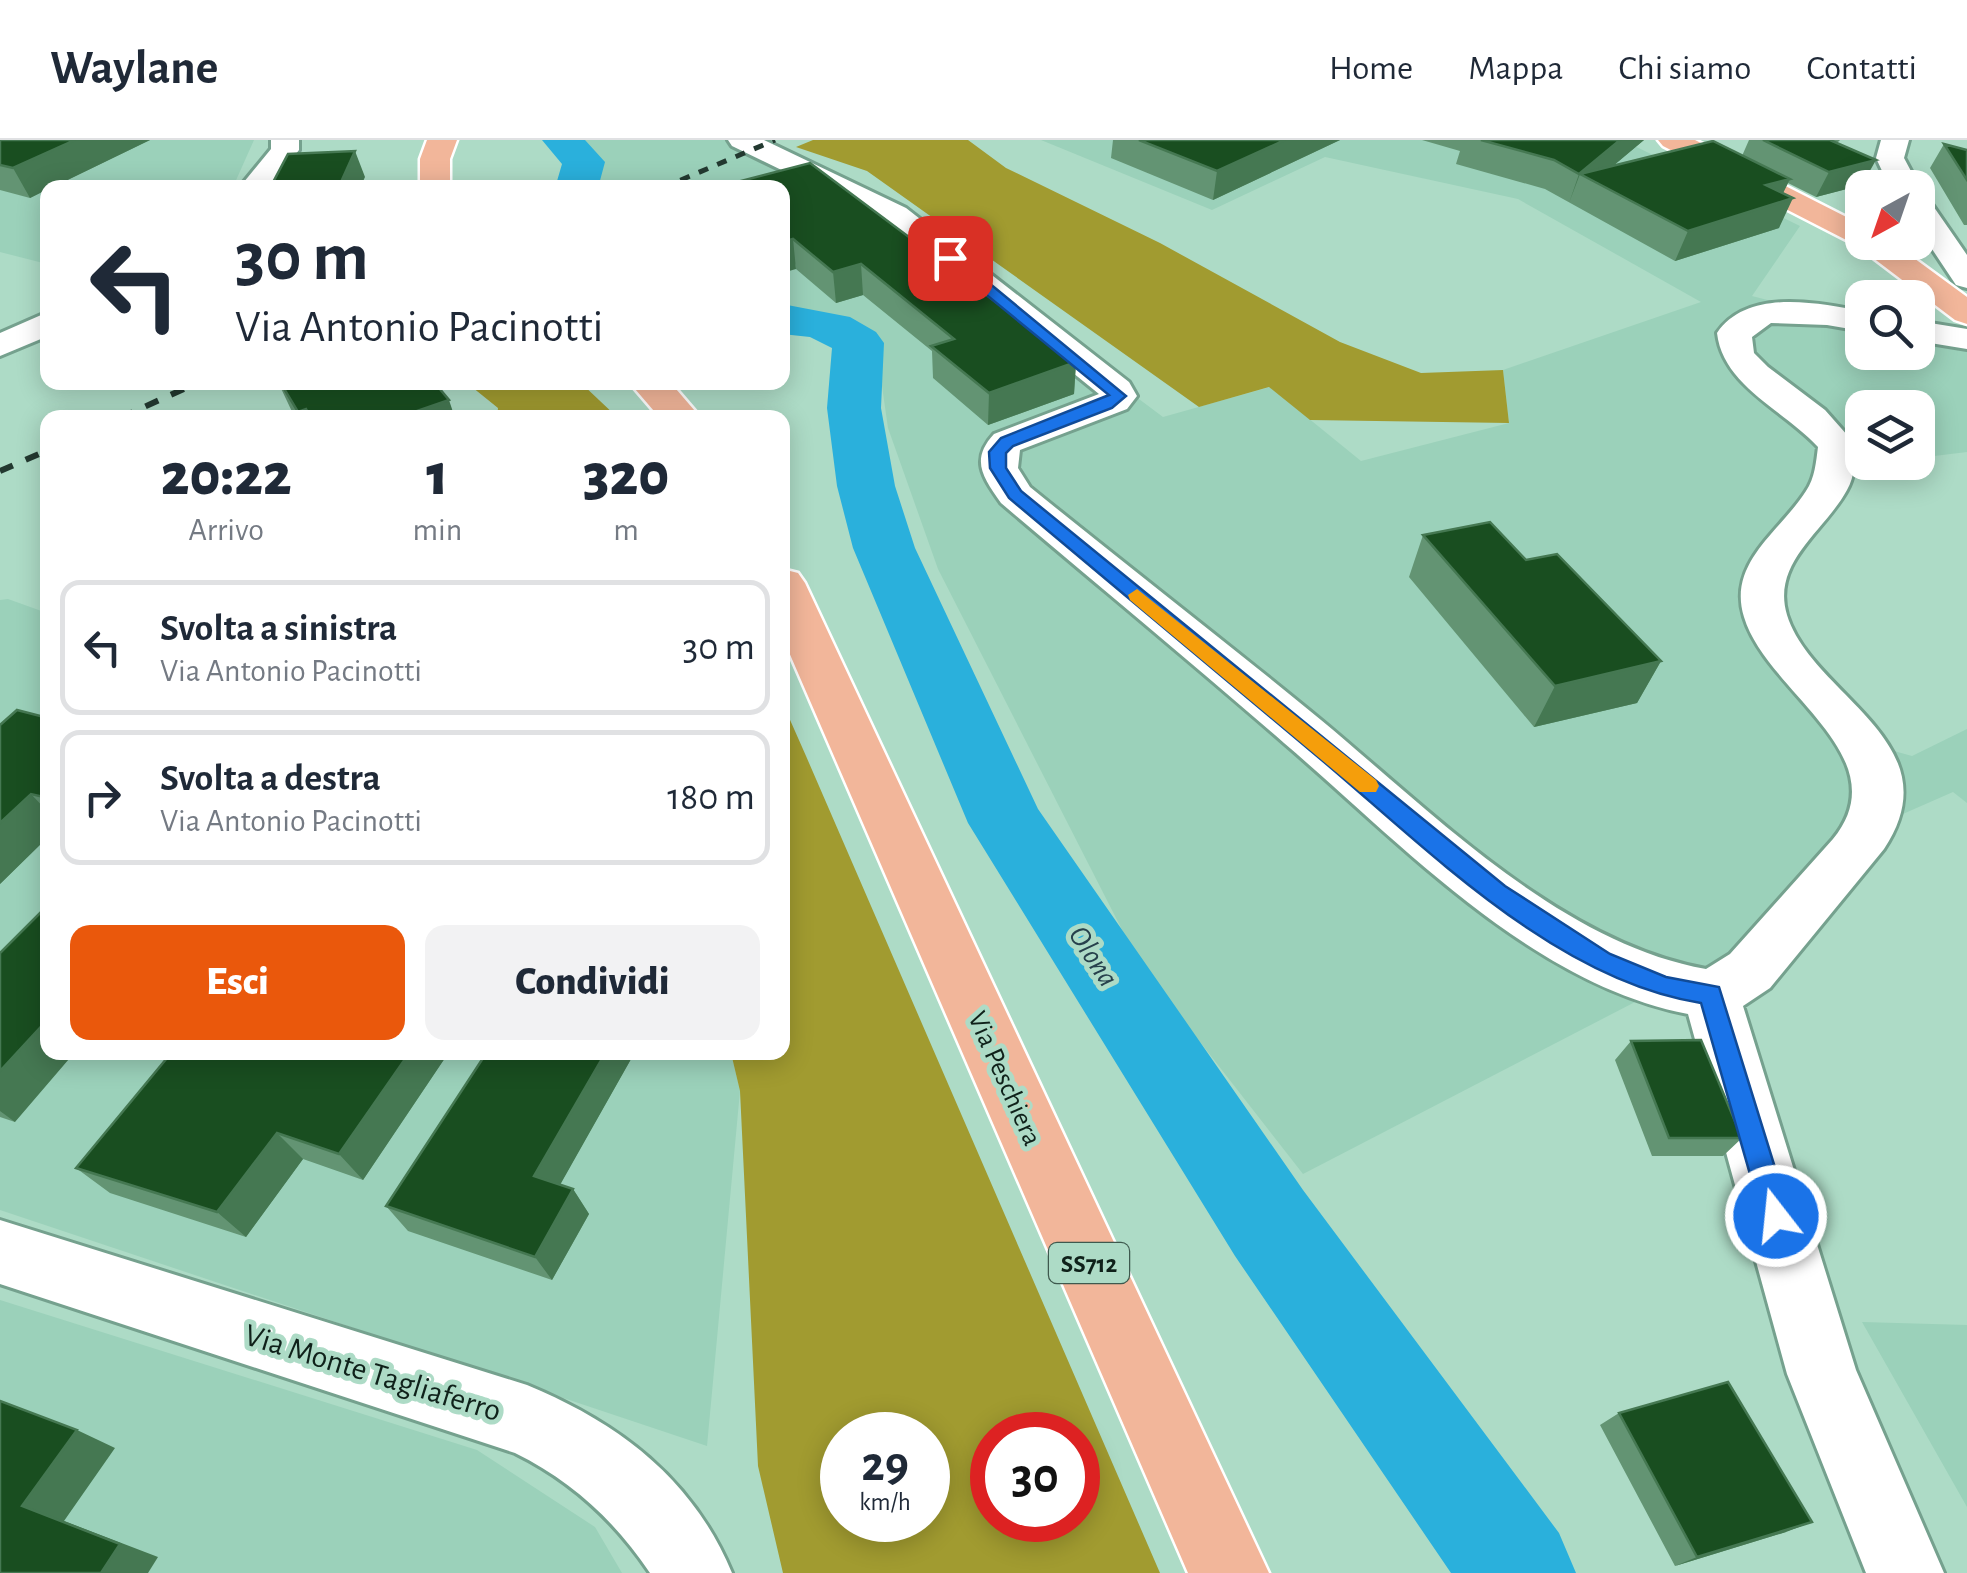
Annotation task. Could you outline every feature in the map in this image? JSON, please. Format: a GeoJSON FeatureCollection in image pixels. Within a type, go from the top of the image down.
{"type":"FeatureCollection","features":[{"type":"Feature","properties":{"kind":"main road"},"geometry":{"type":"LineString","coordinates":[[434,180],[434,160],[442,140]]}},
{"type":"Feature","properties":{"kind":"main road"},"geometry":{"type":"LineString","coordinates":[[1673,140],[1845,228]]}},
{"type":"Feature","properties":{"kind":"main road"},"geometry":{"type":"LineString","coordinates":[[1895,260],[1967,312]]}},
{"type":"Feature","properties":{"kind":"main road"},"geometry":{"type":"LineString","coordinates":[[656,390],[674,410]]}},
{"type":"Feature","properties":{"kind":"main road","name":"Via Peschiera"},"geometry":{"type":"LineString","coordinates":[[790,601],[1229,1573]]}},
{"type":"Feature","properties":{"kind":"street"},"geometry":{"type":"LineString","coordinates":[[260,180],[285,150],[286,140]]}},
{"type":"Feature","properties":{"kind":"street"},"geometry":{"type":"LineString","coordinates":[[742,140],[895,214],[1116,390],[1118,396],[1106,405],[1007,442],[998,452],[998,468],[1015,494],[1497,893],[1601,961],[1664,987],[1710,994],[1744,977],[1871,828],[1878,788],[1864,744],[1790,658],[1766,619],[1760,586],[1774,555],[1826,491],[1835,467],[1837,445],[1812,418],[1755,376],[1737,355],[1734,333],[1764,314],[1845,318]]}},
{"type":"Feature","properties":{"kind":"street"},"geometry":{"type":"LineString","coordinates":[[1895,140],[1890,158],[1896,170]]}},
{"type":"Feature","properties":{"kind":"street"},"geometry":{"type":"LineString","coordinates":[[1935,231],[1967,278]]}},
{"type":"Feature","properties":{"kind":"street"},"geometry":{"type":"LineString","coordinates":[[0,346],[40,326]]}},
{"type":"Feature","properties":{"kind":"street"},"geometry":{"type":"LineString","coordinates":[[1935,334],[1967,339]]}},
{"type":"Feature","properties":{"kind":"street"},"geometry":{"type":"LineString","coordinates":[[1710,994],[1822,1374],[1905,1573]]}},
{"type":"Feature","properties":{"kind":"street","name":"Via Monte Tagliaferro"},"geometry":{"type":"LineString","coordinates":[[0,1252],[527,1421],[567,1439],[638,1492],[667,1528],[693,1573]]}},
{"type":"Feature","properties":{"kind":"shaded area"},"geometry":{"type":"Polygon","coordinates":[[[0,140],[254,140],[236,180],[40,180],[40,262],[0,252],[0,140]]]}},
{"type":"Feature","properties":{"kind":"shaded area"},"geometry":{"type":"Polygon","coordinates":[[[582,140],[753,140],[892,214],[1163,417],[1270,387],[1361,461],[1509,423],[1503,370],[1701,302],[1518,199],[1325,157],[1212,210],[1041,140],[1622,140],[1800,226],[1752,296],[1845,320],[1845,370],[1935,370],[1935,343],[1967,351],[1967,452],[1935,456],[1935,390],[1845,390],[1845,466],[1835,467],[1760,586],[1858,741],[1912,756],[1967,729],[1967,803],[1953,792],[1871,828],[1744,977],[1664,987],[1303,1174],[1140,965],[938,569],[888,428],[876,344],[821,315],[790,311],[790,180],[593,180],[595,161],[582,140]]]}},
{"type":"Feature","properties":{"kind":"shaded area"},"geometry":{"type":"Polygon","coordinates":[[[813,140],[968,140],[1006,168],[1160,243],[1340,342],[1421,373],[1503,370],[1509,423],[1310,420],[1269,387],[1199,407],[867,171],[796,147],[813,140]]]}},
{"type":"Feature","properties":{"kind":"shaded area"},"geometry":{"type":"Polygon","coordinates":[[[476,390],[588,390],[610,410],[498,410],[476,390]]]}},
{"type":"Feature","properties":{"kind":"shaded area"},"geometry":{"type":"Polygon","coordinates":[[[0,600],[40,610],[40,1060],[733,1060],[740,1091],[707,1446],[0,1210],[0,600]]]}},
{"type":"Feature","properties":{"kind":"shaded area"},"geometry":{"type":"Polygon","coordinates":[[[790,720],[1090,1412],[970,1412],[970,1542],[1100,1542],[1100,1435],[1160,1573],[783,1573],[758,1466],[740,1091],[733,1060],[790,1060],[790,720]]]}},
{"type":"Feature","properties":{"kind":"shaded area"},"geometry":{"type":"Polygon","coordinates":[[[0,1300],[477,1450],[595,1527],[622,1573],[0,1573],[0,1300]]]}},
{"type":"Feature","properties":{"kind":"shaded area"},"geometry":{"type":"Polygon","coordinates":[[[1862,1322],[1967,1325],[1967,1507],[1862,1322]]]}},
{"type":"Feature","properties":{"kind":"building"},"geometry":{"type":"Polygon","coordinates":[[[0,140],[75,140],[13,168],[0,165],[0,140]]]}},
{"type":"Feature","properties":{"kind":"building"},"geometry":{"type":"Polygon","coordinates":[[[1139,140],[1285,140],[1217,171],[1139,140]]]}},
{"type":"Feature","properties":{"kind":"building"},"geometry":{"type":"Polygon","coordinates":[[[1481,140],[1620,140],[1579,174],[1554,160],[1481,140]]]}},
{"type":"Feature","properties":{"kind":"building"},"geometry":{"type":"Polygon","coordinates":[[[1763,140],[1830,140],[1876,160],[1829,172],[1763,140]]]}},
{"type":"Feature","properties":{"kind":"building"},"geometry":{"type":"Polygon","coordinates":[[[1713,141],[1790,179],[1766,185],[1793,198],[1688,231],[1580,174],[1713,141]]]}},
{"type":"Feature","properties":{"kind":"building"},"geometry":{"type":"Polygon","coordinates":[[[1944,144],[1967,150],[1967,180],[1944,144]]]}},
{"type":"Feature","properties":{"kind":"building"},"geometry":{"type":"Polygon","coordinates":[[[355,151],[342,180],[274,180],[288,154],[355,151]]]}},
{"type":"Feature","properties":{"kind":"building"},"geometry":{"type":"Polygon","coordinates":[[[810,163],[1076,362],[989,393],[931,346],[954,339],[861,264],[833,272],[790,240],[790,180],[745,180],[810,163]]]}},
{"type":"Feature","properties":{"kind":"building"},"geometry":{"type":"Polygon","coordinates":[[[285,390],[441,390],[449,400],[420,410],[297,410],[285,390]]]}},
{"type":"Feature","properties":{"kind":"building"},"geometry":{"type":"Polygon","coordinates":[[[1490,522],[1526,560],[1557,554],[1661,661],[1555,686],[1423,535],[1490,522]]]}},
{"type":"Feature","properties":{"kind":"building"},"geometry":{"type":"Polygon","coordinates":[[[17,710],[40,716],[40,796],[31,794],[0,823],[0,725],[17,710]]]}},
{"type":"Feature","properties":{"kind":"building"},"geometry":{"type":"Polygon","coordinates":[[[40,913],[40,1028],[0,1071],[0,953],[40,913]]]}},
{"type":"Feature","properties":{"kind":"building"},"geometry":{"type":"Polygon","coordinates":[[[1701,1040],[1742,1138],[1669,1138],[1631,1041],[1701,1040]]]}},
{"type":"Feature","properties":{"kind":"building"},"geometry":{"type":"Polygon","coordinates":[[[165,1060],[404,1060],[339,1154],[277,1133],[217,1212],[76,1168],[165,1060]]]}},
{"type":"Feature","properties":{"kind":"building"},"geometry":{"type":"Polygon","coordinates":[[[482,1060],[601,1060],[534,1176],[573,1189],[535,1257],[386,1206],[482,1060]]]}},
{"type":"Feature","properties":{"kind":"building"},"geometry":{"type":"Polygon","coordinates":[[[1728,1382],[1812,1522],[1697,1557],[1619,1413],[1728,1382]]]}},
{"type":"Feature","properties":{"kind":"building"},"geometry":{"type":"Polygon","coordinates":[[[0,1401],[77,1430],[22,1506],[120,1544],[101,1573],[0,1573],[0,1401]]]}},
{"type":"Feature","properties":{"kind":"waterway","name":"Olona"},"geometry":{"type":"LineString","coordinates":[[562,140],[584,162],[578,180]]}},
{"type":"Feature","properties":{"kind":"waterway","name":"Olona"},"geometry":{"type":"LineString","coordinates":[[790,320],[832,328],[858,343],[854,408],[866,486],[884,548],[1006,823],[1269,1223],[1519,1573]]}},
{"type":"Feature","properties":{"kind":"railway"},"geometry":{"type":"LineString","coordinates":[[681,180],[775,140]]}},
{"type":"Feature","properties":{"kind":"railway"},"geometry":{"type":"LineString","coordinates":[[138,410],[181,390]]}},
{"type":"Feature","properties":{"kind":"railway"},"geometry":{"type":"LineString","coordinates":[[0,471],[40,454]]}},
{"type":"Feature","properties":{"kind":"slow traffic"},"geometry":{"type":"LineString","coordinates":[[1137,595],[1368,786]]}},
{"type":"Feature","properties":{"kind":"route"},"geometry":{"type":"LineString","coordinates":[[950,258],[1116,390],[1118,396],[1106,405],[1007,442],[998,452],[998,468],[1015,494],[1497,893],[1601,961],[1664,987],[1710,994],[1776,1216]]}}]}
